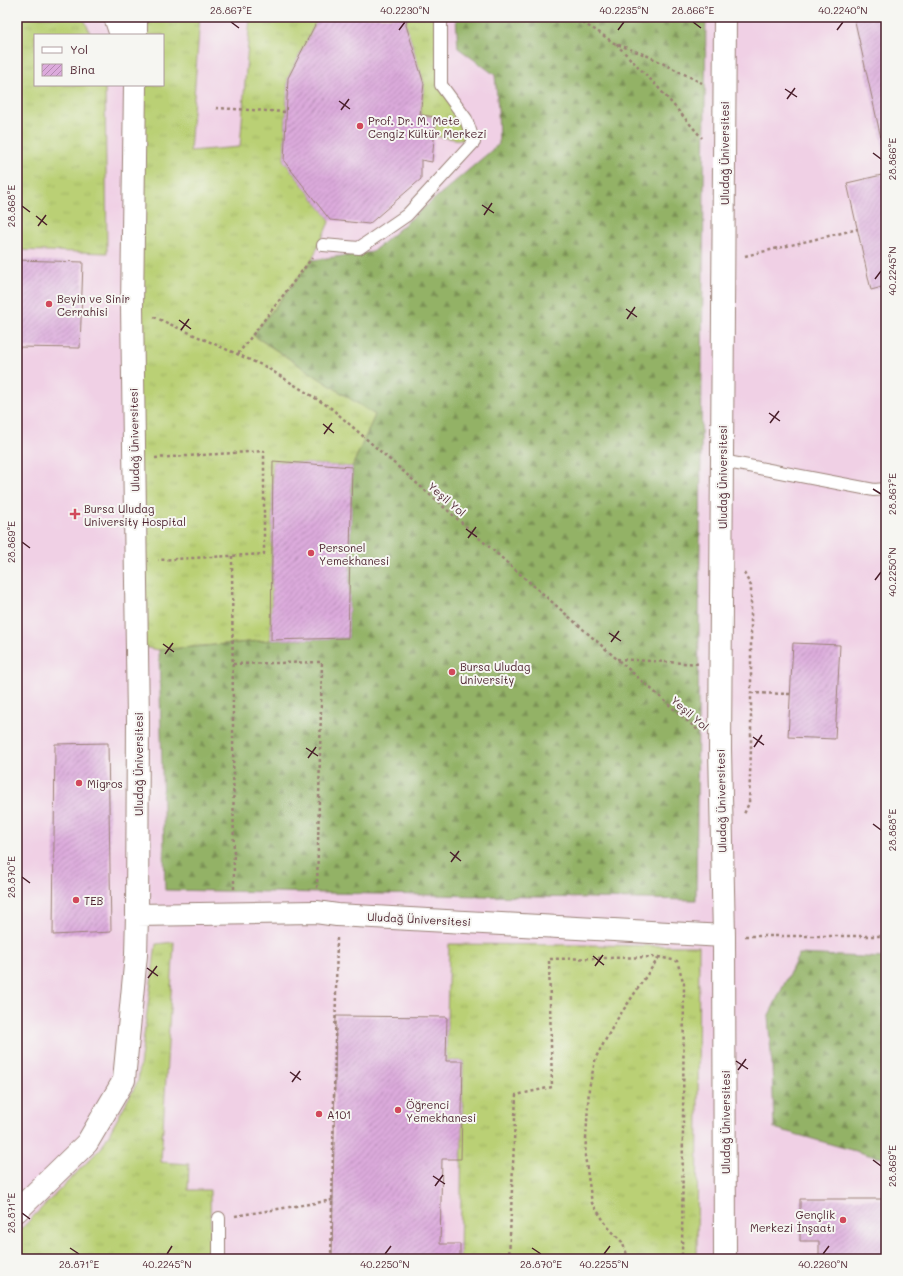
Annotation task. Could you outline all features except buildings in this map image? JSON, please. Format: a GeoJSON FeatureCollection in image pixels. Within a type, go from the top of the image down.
{"type":"FeatureCollection","features":[{"type":"Feature","properties":{"kind":"street"},"geometry":{"type":"LineString","coordinates":[[114,17],[121,34]]}},
{"type":"Feature","properties":{"kind":"street"},"geometry":{"type":"LineString","coordinates":[[136,17],[136,34]]}},
{"type":"Feature","properties":{"kind":"street","name":"Uludağ Üniversitesi"},"geometry":{"type":"LineString","coordinates":[[725,17],[720,665],[720,750],[724,936],[725,1259]]}},
{"type":"Feature","properties":{"kind":"street","name":"Uludağ Üniversitesi"},"geometry":{"type":"LineString","coordinates":[[17,1211],[87,1143],[124,1080],[136,955],[137,915],[138,720],[132,307],[136,86]]}},
{"type":"Feature","properties":{"kind":"street","name":"Uludağ Üniversitesi"},"geometry":{"type":"LineString","coordinates":[[137,915],[327,913],[724,936]]}},
{"type":"Feature","properties":{"kind":"lane"},"geometry":{"type":"LineString","coordinates":[[323,245],[359,248],[407,215],[474,142],[466,119],[441,85],[441,17]]}},
{"type":"Feature","properties":{"kind":"lane"},"geometry":{"type":"LineString","coordinates":[[722,461],[874,490],[886,489]]}},
{"type":"Feature","properties":{"kind":"lane"},"geometry":{"type":"LineString","coordinates":[[219,1218],[220,1259]]}},
{"type":"Feature","properties":{"kind":"path"},"geometry":{"type":"LineString","coordinates":[[572,17],[597,31],[614,43],[656,84],[724,163]]}},
{"type":"Feature","properties":{"kind":"path"},"geometry":{"type":"LineString","coordinates":[[614,43],[648,56],[724,94]]}},
{"type":"Feature","properties":{"kind":"path"},"geometry":{"type":"LineString","coordinates":[[216,108],[243,108],[286,112]]}},
{"type":"Feature","properties":{"kind":"path"},"geometry":{"type":"LineString","coordinates":[[723,261],[858,229]]}},
{"type":"Feature","properties":{"kind":"path"},"geometry":{"type":"LineString","coordinates":[[238,354],[323,245]]}},
{"type":"Feature","properties":{"kind":"path","name":"Yeşil Yol"},"geometry":{"type":"LineString","coordinates":[[132,307],[266,367],[331,408],[720,750]]}},
{"type":"Feature","properties":{"kind":"path"},"geometry":{"type":"LineString","coordinates":[[134,459],[264,450],[264,554],[136,562]]}},
{"type":"Feature","properties":{"kind":"path"},"geometry":{"type":"LineString","coordinates":[[232,556],[234,913]]}},
{"type":"Feature","properties":{"kind":"path"},"geometry":{"type":"LineString","coordinates":[[741,568],[752,586],[749,804],[744,816]]}},
{"type":"Feature","properties":{"kind":"path"},"geometry":{"type":"LineString","coordinates":[[616,659],[720,665]]}},
{"type":"Feature","properties":{"kind":"path"},"geometry":{"type":"LineString","coordinates":[[233,664],[322,662],[333,1200],[331,1259]]}},
{"type":"Feature","properties":{"kind":"path"},"geometry":{"type":"LineString","coordinates":[[751,693],[790,694]]}},
{"type":"Feature","properties":{"kind":"path"},"geometry":{"type":"LineString","coordinates":[[724,936],[886,936]]}},
{"type":"Feature","properties":{"kind":"path"},"geometry":{"type":"LineString","coordinates":[[509,1259],[516,1095],[552,1087],[549,959],[659,957],[677,961],[684,984],[682,1259]]}},
{"type":"Feature","properties":{"kind":"path"},"geometry":{"type":"LineString","coordinates":[[629,1259],[622,1242],[608,1227],[592,1203],[585,1156],[589,1088],[596,1057],[616,1021],[659,957]]}},
{"type":"Feature","properties":{"kind":"path"},"geometry":{"type":"LineString","coordinates":[[219,1218],[333,1200]]}},
{"type":"Feature","properties":{"kind":"shaded area","name":"Bursa Uludag University"},"geometry":{"type":"Polygon","coordinates":[[[17,17],[886,17],[886,1259],[17,1259],[17,17]]]}},
{"type":"Feature","properties":{"kind":"green space"},"geometry":{"type":"Polygon","coordinates":[[[17,17],[81,17],[85,21],[91,34],[34,34],[34,86],[105,86],[107,253],[17,250],[17,17]]]}},
{"type":"Feature","properties":{"kind":"green space"},"geometry":{"type":"Polygon","coordinates":[[[136,17],[200,17],[190,151],[240,147],[250,17],[317,17],[317,21],[288,78],[284,161],[330,220],[312,260],[253,335],[376,415],[352,467],[273,461],[271,640],[159,650],[137,646],[135,86],[164,86],[164,34],[136,34],[136,17]]]}},
{"type":"Feature","properties":{"kind":"green space"},"geometry":{"type":"Polygon","coordinates":[[[407,17],[441,17],[441,85],[474,142],[434,136],[435,117],[420,115],[424,84],[406,25],[407,17]]]}},
{"type":"Feature","properties":{"kind":"green space"},"geometry":{"type":"Polygon","coordinates":[[[456,17],[706,17],[696,900],[165,890],[159,650],[271,640],[348,638],[352,467],[375,415],[253,335],[312,260],[372,252],[499,144],[495,75],[458,48],[456,17]]]}},
{"type":"Feature","properties":{"kind":"green space"},"geometry":{"type":"Polygon","coordinates":[[[174,942],[161,1162],[189,1164],[188,1190],[210,1190],[211,1259],[17,1259],[17,1233],[102,1147],[138,1081],[156,944],[174,942]]]}},
{"type":"Feature","properties":{"kind":"green space"},"geometry":{"type":"Polygon","coordinates":[[[449,944],[699,946],[697,1259],[460,1259],[463,1061],[446,1061],[449,944]]]}},
{"type":"Feature","properties":{"kind":"green space"},"geometry":{"type":"Polygon","coordinates":[[[799,954],[886,958],[886,1158],[876,1157],[774,1128],[772,1064],[768,1017],[799,954]]]}},
{"type":"Feature","properties":{"kind":"place","name":"Prof. Dr. M. Mete Cengiz Kültür Merkezi"},"geometry":{"type":"Point","coordinates":[360,126]}},
{"type":"Feature","properties":{"kind":"place","name":"Beyin ve Sinir Cerrahisi"},"geometry":{"type":"Point","coordinates":[49,304]}},
{"type":"Feature","properties":{"kind":"place","name":"Bursa Uludag University Hospital"},"geometry":{"type":"Point","coordinates":[75,514]}},
{"type":"Feature","properties":{"kind":"place","name":"Personel Yemekhanesi"},"geometry":{"type":"Point","coordinates":[311,553]}},
{"type":"Feature","properties":{"kind":"place","name":"Bursa Uludag University"},"geometry":{"type":"Point","coordinates":[452,672]}},
{"type":"Feature","properties":{"kind":"place","name":"Migros"},"geometry":{"type":"Point","coordinates":[79,783]}},
{"type":"Feature","properties":{"kind":"place","name":"TEB"},"geometry":{"type":"Point","coordinates":[76,900]}},
{"type":"Feature","properties":{"kind":"place","name":"Öğrenci Yemekhanesi"},"geometry":{"type":"Point","coordinates":[398,1110]}},
{"type":"Feature","properties":{"kind":"place","name":"A101"},"geometry":{"type":"Point","coordinates":[319,1114]}},
{"type":"Feature","properties":{"kind":"place","name":"Gençlik Merkezi İnşaatı"},"geometry":{"type":"Point","coordinates":[843,1220]}}]}
